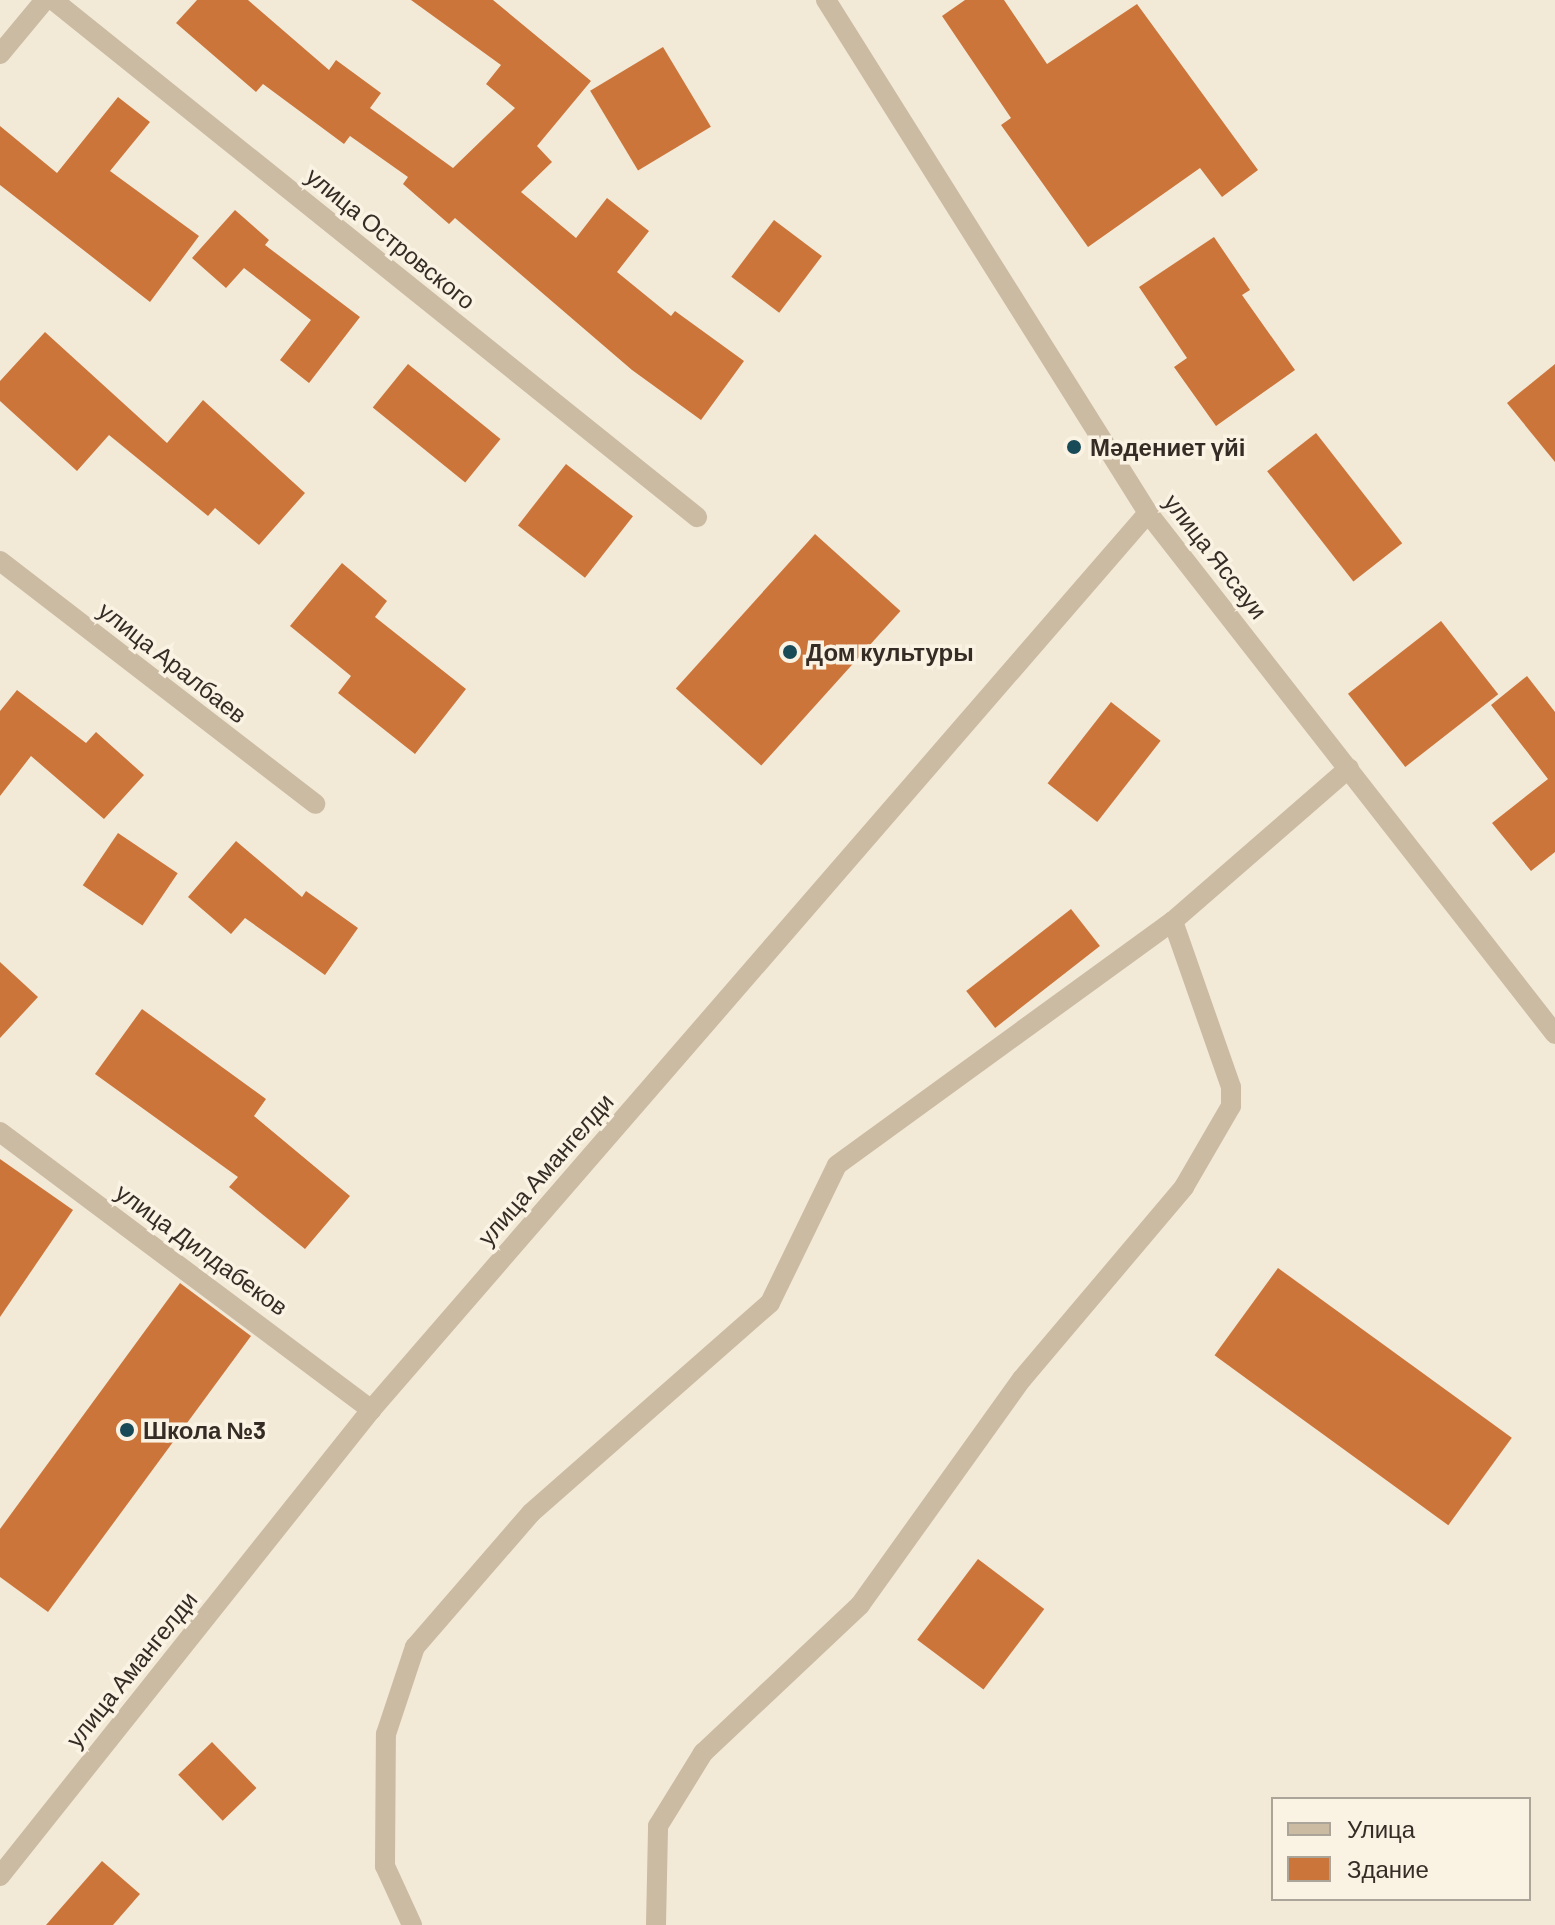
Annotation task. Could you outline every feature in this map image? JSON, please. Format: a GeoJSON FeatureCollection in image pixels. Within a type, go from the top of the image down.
{"type":"FeatureCollection","features":[{"type":"Feature","properties":{"kind":"street"},"geometry":{"type":"LineString","coordinates":[[0,54],[45,0]]}},
{"type":"Feature","properties":{"kind":"street","name":"улица Островского"},"geometry":{"type":"LineString","coordinates":[[53,0],[697,517]]}},
{"type":"Feature","properties":{"kind":"street","name":"улица Яссауи"},"geometry":{"type":"LineString","coordinates":[[826,0],[1148,513],[1555,1034]]}},
{"type":"Feature","properties":{"kind":"street","name":"улица Амангелди"},"geometry":{"type":"LineString","coordinates":[[0,1876],[371,1410],[1148,513]]}},
{"type":"Feature","properties":{"kind":"street","name":"улица Аралбаев"},"geometry":{"type":"LineString","coordinates":[[0,561],[315,804]]}},
{"type":"Feature","properties":{"kind":"street"},"geometry":{"type":"LineString","coordinates":[[412,1925],[385,1866],[386,1734],[415,1647],[531,1513],[770,1303],[837,1165],[1173,921],[1349,768]]}},
{"type":"Feature","properties":{"kind":"street"},"geometry":{"type":"LineString","coordinates":[[656,1925],[658,1826],[703,1753],[860,1605],[1022,1379],[1184,1187],[1231,1106],[1209,1009],[1192,987],[1173,921]]}},
{"type":"Feature","properties":{"kind":"street","name":"улица Дилдабеков"},"geometry":{"type":"LineString","coordinates":[[0,1132],[371,1410]]}},
{"type":"Feature","properties":{"kind":"building"},"geometry":{"type":"Polygon","coordinates":[[[197,0],[248,0],[329,70],[336,60],[381,93],[370,108],[453,168],[515,108],[486,84],[501,65],[411,0],[493,0],[591,81],[537,146],[552,162],[521,192],[576,238],[607,198],[649,231],[617,272],[671,316],[675,311],[744,361],[701,420],[632,370],[455,218],[449,224],[403,184],[408,177],[350,136],[344,144],[263,84],[256,92],[176,23],[197,0]]]}},
{"type":"Feature","properties":{"kind":"building"},"geometry":{"type":"Polygon","coordinates":[[[965,0],[1004,0],[1047,64],[1137,4],[1258,170],[1222,197],[1200,168],[1088,247],[1001,125],[1011,118],[942,16],[965,0]]]}},
{"type":"Feature","properties":{"kind":"building"},"geometry":{"type":"Polygon","coordinates":[[[663,47],[711,127],[638,170],[590,91],[663,47]]]}},
{"type":"Feature","properties":{"kind":"building"},"geometry":{"type":"Polygon","coordinates":[[[118,97],[150,122],[110,171],[199,236],[150,302],[0,185],[0,126],[57,173],[118,97]]]}},
{"type":"Feature","properties":{"kind":"building"},"geometry":{"type":"Polygon","coordinates":[[[235,210],[269,240],[265,245],[360,317],[309,383],[280,360],[311,320],[244,268],[226,288],[192,258],[235,210]]]}},
{"type":"Feature","properties":{"kind":"building"},"geometry":{"type":"Polygon","coordinates":[[[774,220],[822,256],[779,313],[731,277],[774,220]]]}},
{"type":"Feature","properties":{"kind":"building"},"geometry":{"type":"Polygon","coordinates":[[[1214,237],[1250,290],[1242,295],[1295,370],[1216,426],[1174,367],[1187,358],[1139,287],[1214,237]]]}},
{"type":"Feature","properties":{"kind":"building"},"geometry":{"type":"Polygon","coordinates":[[[45,332],[167,443],[203,400],[305,493],[259,545],[215,508],[208,516],[109,435],[77,471],[0,401],[0,381],[45,332]]]}},
{"type":"Feature","properties":{"kind":"building"},"geometry":{"type":"Polygon","coordinates":[[[408,364],[500,439],[465,482],[373,408],[408,364]]]}},
{"type":"Feature","properties":{"kind":"building"},"geometry":{"type":"Polygon","coordinates":[[[1555,364],[1555,462],[1507,403],[1555,364]]]}},
{"type":"Feature","properties":{"kind":"building"},"geometry":{"type":"Polygon","coordinates":[[[1316,433],[1402,543],[1353,581],[1267,471],[1316,433]]]}},
{"type":"Feature","properties":{"kind":"building"},"geometry":{"type":"Polygon","coordinates":[[[566,464],[633,516],[585,578],[518,525],[566,464]]]}},
{"type":"Feature","properties":{"kind":"building","name":"Дом культуры"},"geometry":{"type":"Polygon","coordinates":[[[815,534],[900,611],[761,766],[676,689],[815,534]]]}},
{"type":"Feature","properties":{"kind":"building"},"geometry":{"type":"Polygon","coordinates":[[[342,563],[387,601],[375,617],[466,689],[415,754],[338,693],[351,676],[290,626],[342,563]]]}},
{"type":"Feature","properties":{"kind":"building"},"geometry":{"type":"Polygon","coordinates":[[[1441,621],[1498,694],[1405,767],[1348,694],[1441,621]]]}},
{"type":"Feature","properties":{"kind":"building"},"geometry":{"type":"Polygon","coordinates":[[[1527,676],[1555,712],[1555,852],[1531,871],[1492,823],[1548,779],[1491,705],[1527,676]]]}},
{"type":"Feature","properties":{"kind":"building"},"geometry":{"type":"Polygon","coordinates":[[[17,690],[86,743],[96,732],[144,775],[104,819],[31,756],[0,796],[0,711],[17,690]]]}},
{"type":"Feature","properties":{"kind":"building"},"geometry":{"type":"Polygon","coordinates":[[[1111,702],[1161,741],[1097,822],[1048,783],[1111,702]]]}},
{"type":"Feature","properties":{"kind":"building"},"geometry":{"type":"Polygon","coordinates":[[[118,833],[178,873],[142,925],[83,885],[118,833]]]}},
{"type":"Feature","properties":{"kind":"building"},"geometry":{"type":"Polygon","coordinates":[[[236,841],[302,897],[306,891],[358,928],[325,975],[245,918],[231,934],[188,897],[236,841]]]}},
{"type":"Feature","properties":{"kind":"building"},"geometry":{"type":"Polygon","coordinates":[[[1071,909],[1100,946],[995,1028],[966,991],[1071,909]]]}},
{"type":"Feature","properties":{"kind":"building"},"geometry":{"type":"Polygon","coordinates":[[[0,962],[38,997],[0,1038],[0,962]]]}},
{"type":"Feature","properties":{"kind":"building"},"geometry":{"type":"Polygon","coordinates":[[[142,1009],[266,1099],[254,1116],[350,1196],[305,1249],[229,1187],[238,1177],[95,1074],[142,1009]]]}},
{"type":"Feature","properties":{"kind":"building"},"geometry":{"type":"Polygon","coordinates":[[[0,1159],[73,1210],[0,1317],[0,1159]]]}},
{"type":"Feature","properties":{"kind":"building"},"geometry":{"type":"Polygon","coordinates":[[[1278,1268],[1512,1438],[1448,1525],[1215,1355],[1278,1268]]]}},
{"type":"Feature","properties":{"kind":"building","name":"Школа №3"},"geometry":{"type":"Polygon","coordinates":[[[180,1283],[251,1336],[48,1612],[0,1577],[0,1529],[180,1283]]]}},
{"type":"Feature","properties":{"kind":"building"},"geometry":{"type":"Polygon","coordinates":[[[978,1559],[1044,1609],[984,1690],[917,1640],[978,1559]]]}},
{"type":"Feature","properties":{"kind":"building"},"geometry":{"type":"Polygon","coordinates":[[[212,1742],[256,1788],[223,1821],[178,1775],[212,1742]]]}},
{"type":"Feature","properties":{"kind":"building"},"geometry":{"type":"Polygon","coordinates":[[[102,1861],[140,1894],[113,1925],[46,1925],[102,1861]]]}},
{"type":"Feature","properties":{"kind":"place","name":"Мәдениет үйі"},"geometry":{"type":"Point","coordinates":[1074,447]}},
{"type":"Feature","properties":{"kind":"place","name":"Дом культуры"},"geometry":{"type":"Point","coordinates":[790,652]}},
{"type":"Feature","properties":{"kind":"place","name":"Школа №3"},"geometry":{"type":"Point","coordinates":[127,1430]}}]}
